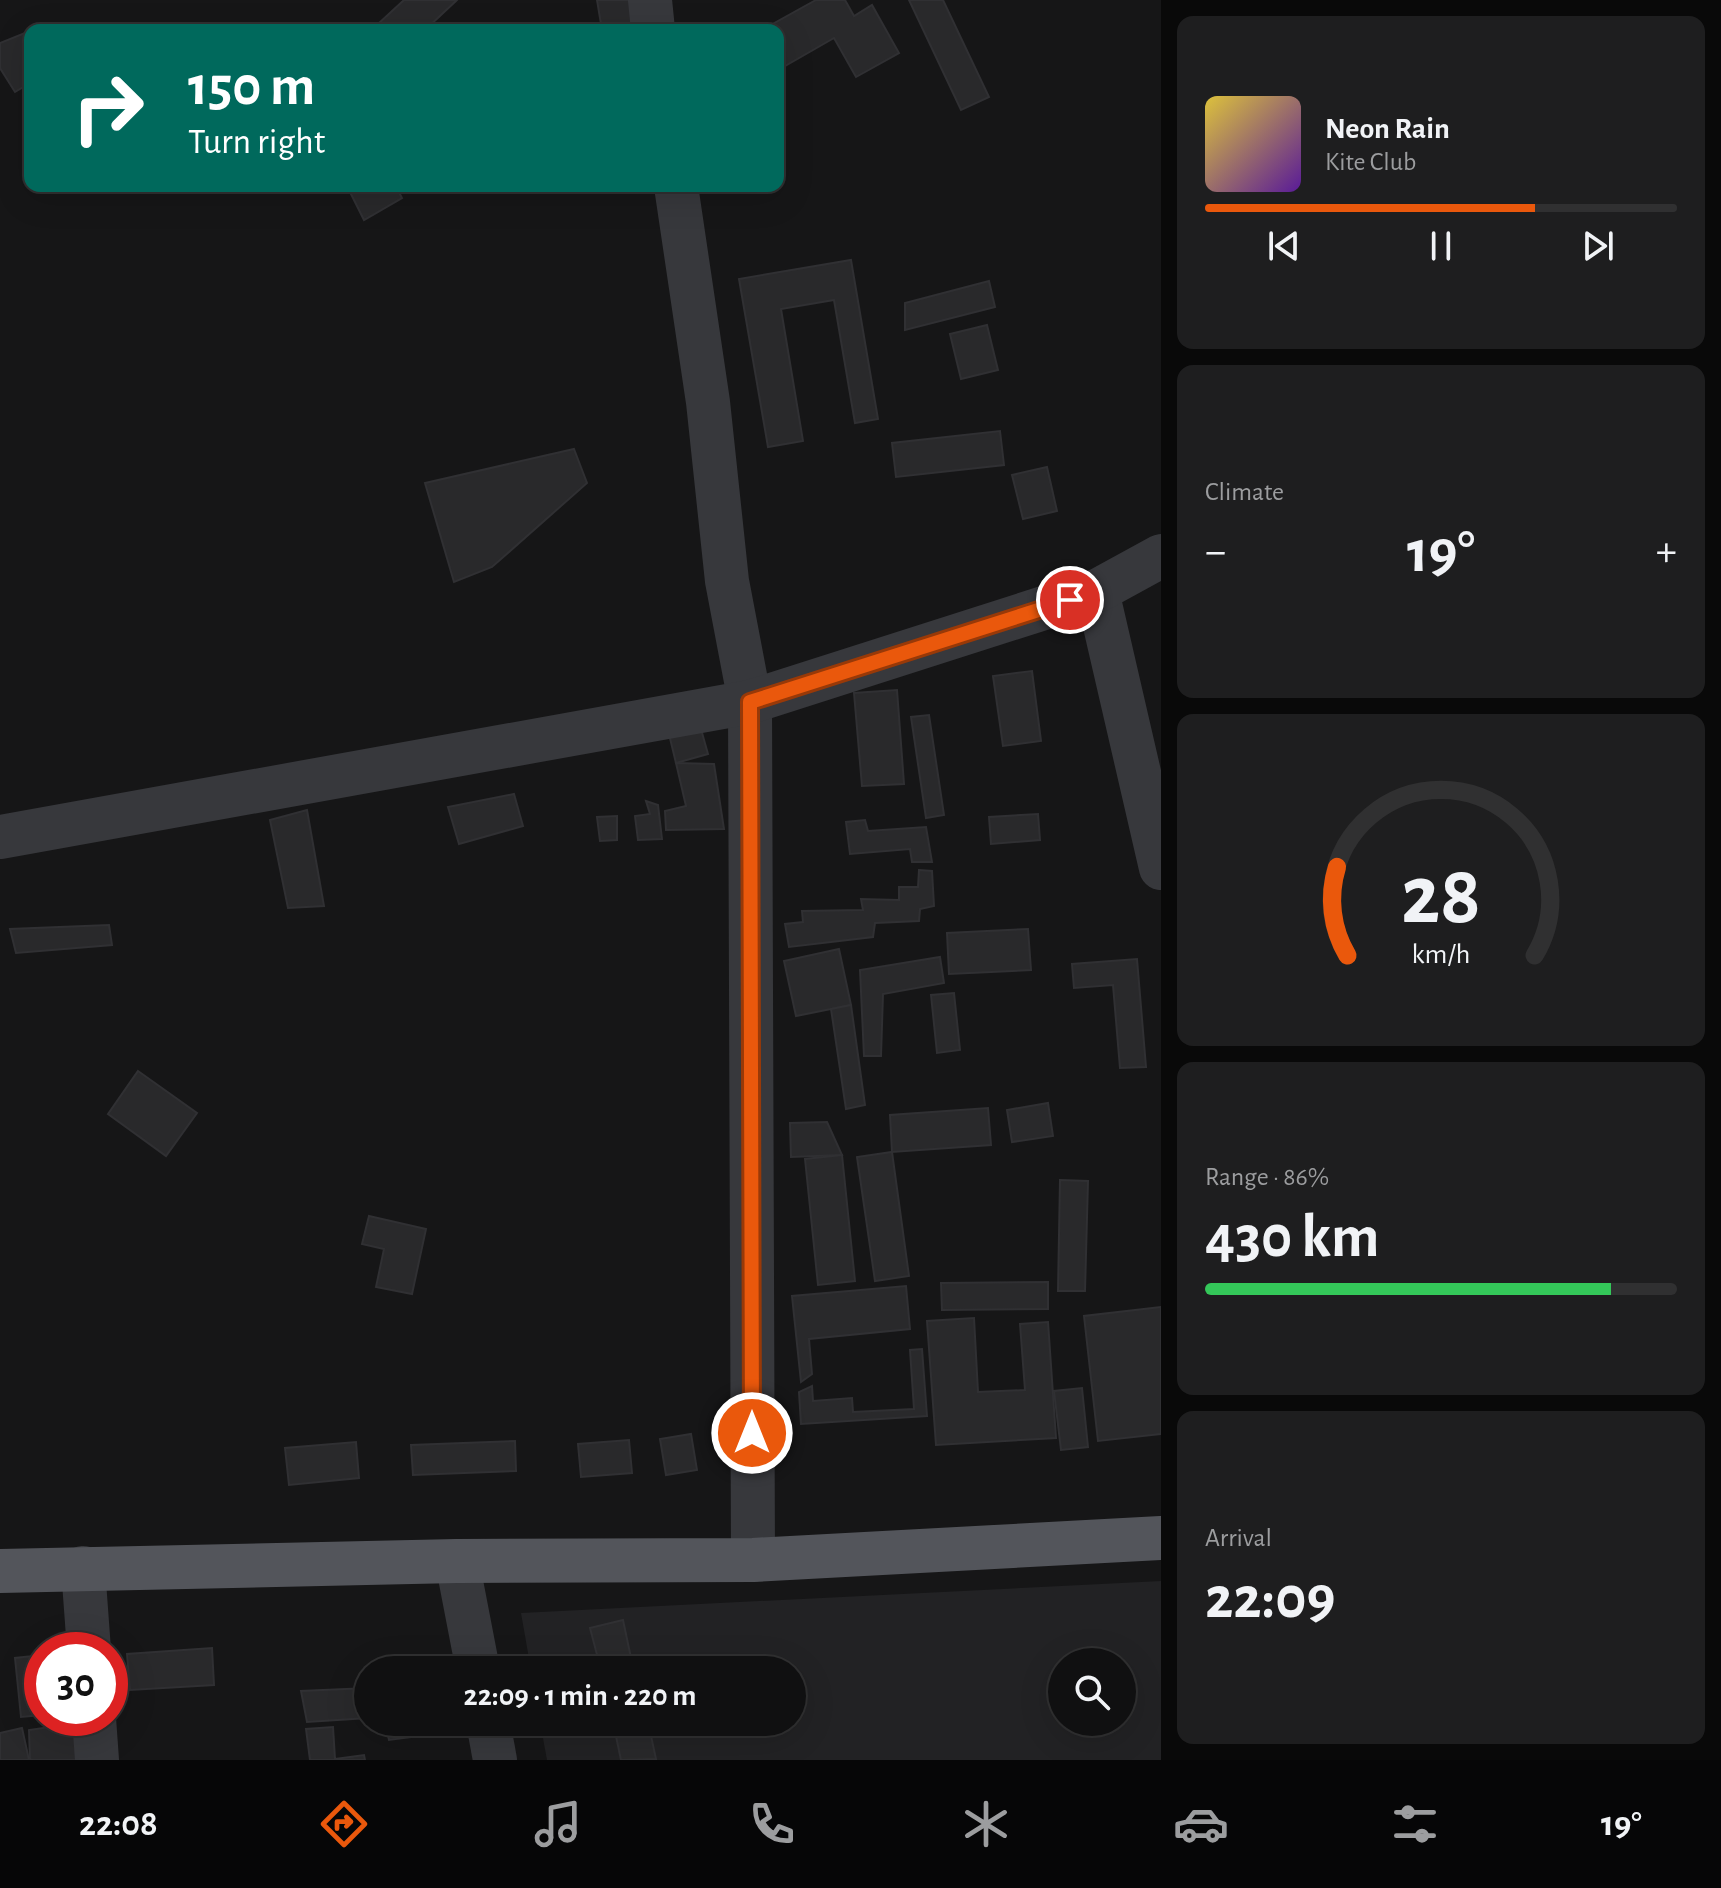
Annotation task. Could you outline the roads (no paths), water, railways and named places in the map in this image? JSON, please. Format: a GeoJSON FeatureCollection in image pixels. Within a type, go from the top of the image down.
{"type":"FeatureCollection","features":[{"type":"Feature","properties":{"kind":"main road"},"geometry":{"type":"LineString","coordinates":[[0,1571],[457,1561],[753,1560],[1161,1538]]}},
{"type":"Feature","properties":{"kind":"street"},"geometry":{"type":"LineString","coordinates":[[650,0],[652,24]]}},
{"type":"Feature","properties":{"kind":"street"},"geometry":{"type":"LineString","coordinates":[[677,192],[708,402],[727,581],[750,702],[753,1560]]}},
{"type":"Feature","properties":{"kind":"street"},"geometry":{"type":"LineString","coordinates":[[0,837],[750,702],[1097,591],[1161,556]]}},
{"type":"Feature","properties":{"kind":"street"},"geometry":{"type":"LineString","coordinates":[[1097,591],[1161,868]]}},
{"type":"Feature","properties":{"kind":"street"},"geometry":{"type":"LineString","coordinates":[[457,1561],[475,1656]]}},
{"type":"Feature","properties":{"kind":"street"},"geometry":{"type":"LineString","coordinates":[[83,1568],[88,1632]]}},
{"type":"Feature","properties":{"kind":"street"},"geometry":{"type":"LineString","coordinates":[[95,1736],[97,1760]]}},
{"type":"Feature","properties":{"kind":"street"},"geometry":{"type":"LineString","coordinates":[[491,1736],[495,1760]]}}]}
